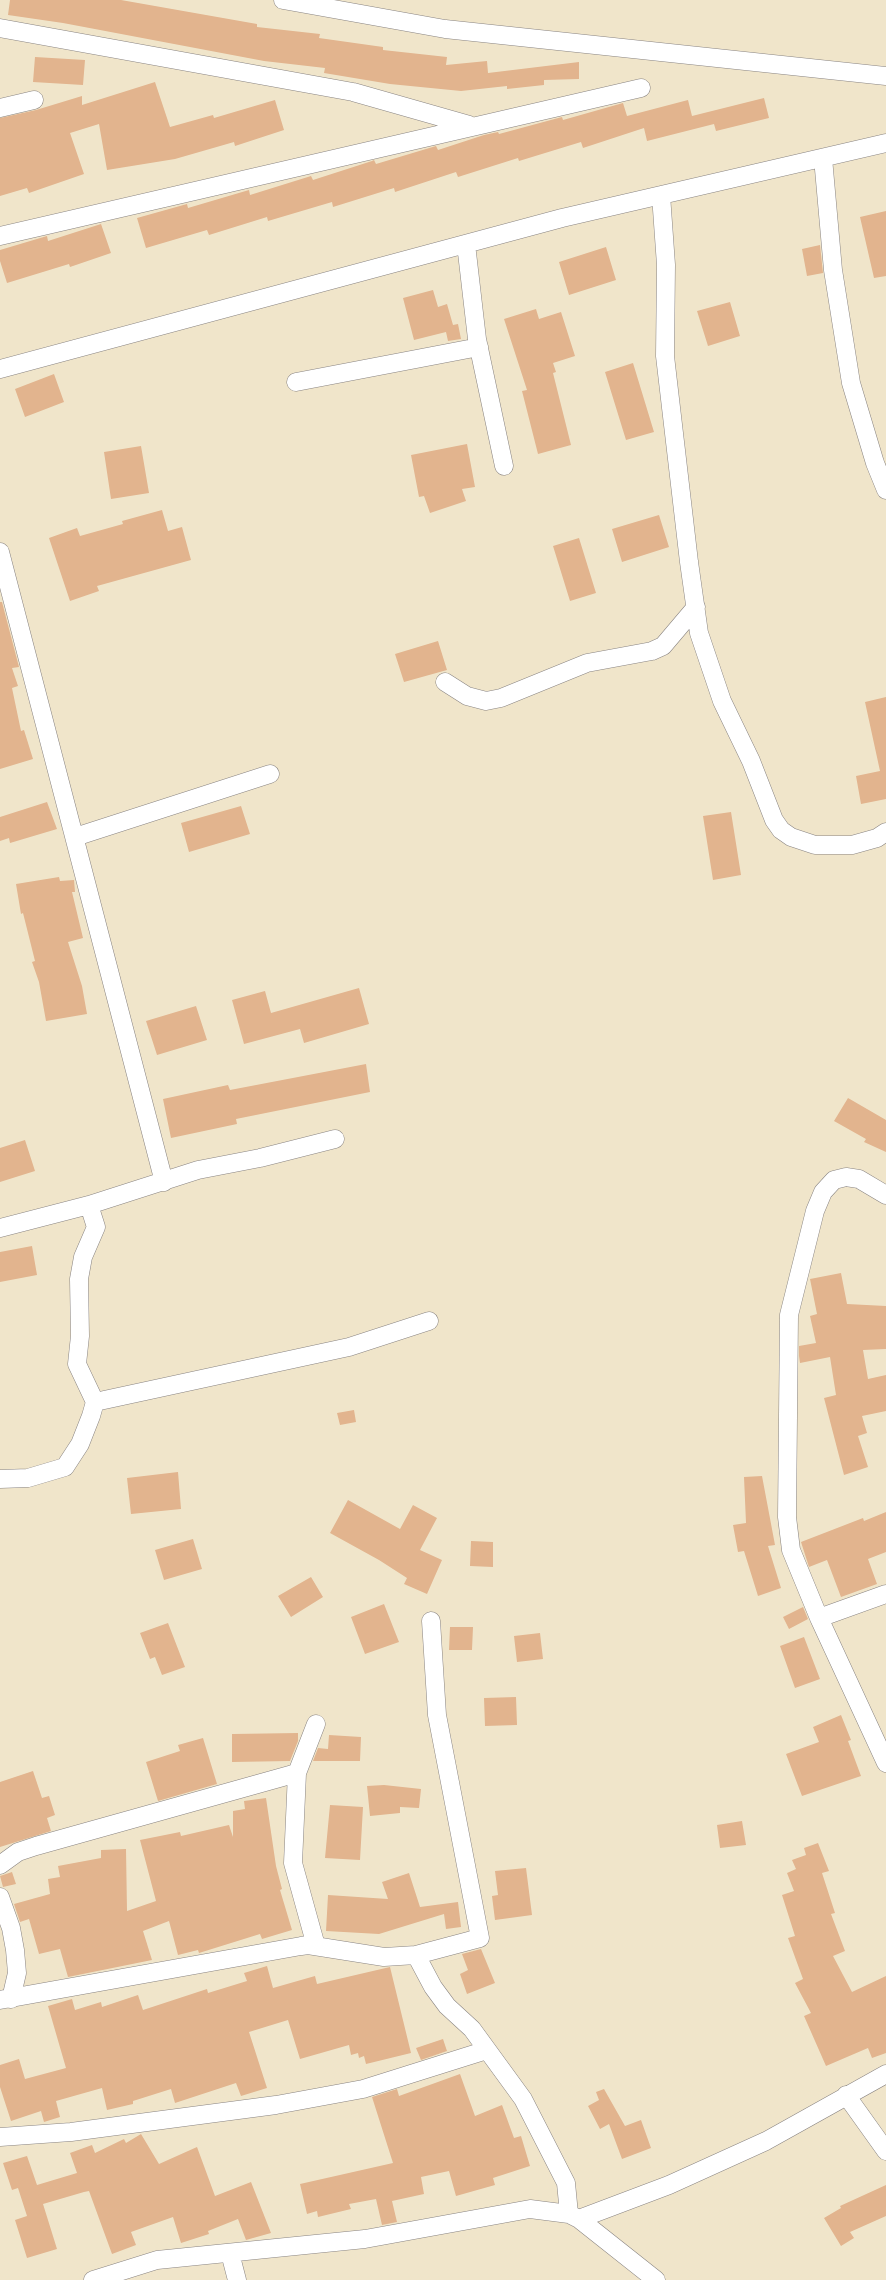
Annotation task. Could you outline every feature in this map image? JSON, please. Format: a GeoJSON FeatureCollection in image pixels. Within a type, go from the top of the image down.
{"type":"FeatureCollection","features":[{"type":"Feature","properties":{"kind":"street"},"geometry":{"type":"LineString","coordinates":[[283,0],[445,29],[886,76]]}},
{"type":"Feature","properties":{"kind":"street"},"geometry":{"type":"LineString","coordinates":[[0,28],[353,92],[472,126]]}},
{"type":"Feature","properties":{"kind":"street"},"geometry":{"type":"LineString","coordinates":[[0,236],[641,88]]}},
{"type":"Feature","properties":{"kind":"street"},"geometry":{"type":"LineString","coordinates":[[0,108],[34,100]]}},
{"type":"Feature","properties":{"kind":"street"},"geometry":{"type":"LineString","coordinates":[[0,370],[562,218],[886,143]]}},
{"type":"Feature","properties":{"kind":"street"},"geometry":{"type":"LineString","coordinates":[[823,158],[833,270],[851,382],[875,463],[886,490]]}},
{"type":"Feature","properties":{"kind":"street"},"geometry":{"type":"LineString","coordinates":[[661,195],[666,265],[666,356],[689,562],[699,633],[722,701],[751,761],[774,820],[781,830],[791,837],[815,846],[852,845],[877,838],[886,832]]}},
{"type":"Feature","properties":{"kind":"street"},"geometry":{"type":"LineString","coordinates":[[466,244],[479,347],[504,466]]}},
{"type":"Feature","properties":{"kind":"street"},"geometry":{"type":"LineString","coordinates":[[296,382],[479,347]]}},
{"type":"Feature","properties":{"kind":"street"},"geometry":{"type":"LineString","coordinates":[[0,552],[164,1182]]}},
{"type":"Feature","properties":{"kind":"street"},"geometry":{"type":"LineString","coordinates":[[445,682],[467,696],[486,702],[501,698],[587,662],[652,651],[663,646],[696,607]]}},
{"type":"Feature","properties":{"kind":"street"},"geometry":{"type":"LineString","coordinates":[[75,837],[270,774]]}},
{"type":"Feature","properties":{"kind":"street"},"geometry":{"type":"LineString","coordinates":[[0,1228],[89,1205],[198,1170],[260,1158],[335,1139]]}},
{"type":"Feature","properties":{"kind":"street"},"geometry":{"type":"LineString","coordinates":[[886,1196],[859,1179],[846,1177],[834,1180],[824,1192],[816,1211],[789,1314],[787,1517],[791,1550],[818,1618],[886,1764]]}},
{"type":"Feature","properties":{"kind":"street"},"geometry":{"type":"LineString","coordinates":[[0,1479],[28,1478],[65,1467],[80,1444],[95,1402],[77,1364],[80,1336],[79,1279],[83,1257],[96,1227],[89,1205]]}},
{"type":"Feature","properties":{"kind":"street"},"geometry":{"type":"LineString","coordinates":[[95,1402],[349,1347],[429,1320]]}},
{"type":"Feature","properties":{"kind":"street"},"geometry":{"type":"LineString","coordinates":[[818,1618],[886,1594]]}},
{"type":"Feature","properties":{"kind":"street"},"geometry":{"type":"LineString","coordinates":[[5,1999],[301,1946],[316,1946],[384,1957],[416,1955],[480,1938],[437,1715],[432,1621]]}},
{"type":"Feature","properties":{"kind":"street"},"geometry":{"type":"LineString","coordinates":[[316,1724],[297,1774],[293,1863],[316,1946]]}},
{"type":"Feature","properties":{"kind":"street"},"geometry":{"type":"LineString","coordinates":[[0,1866],[18,1852],[36,1846],[297,1774]]}},
{"type":"Feature","properties":{"kind":"street"},"geometry":{"type":"LineString","coordinates":[[0,1897],[11,1928],[18,1973],[5,1999]]}},
{"type":"Feature","properties":{"kind":"street"},"geometry":{"type":"LineString","coordinates":[[416,1955],[433,1987],[446,2006],[472,2029],[523,2099],[566,2183],[574,2217]]}},
{"type":"Feature","properties":{"kind":"street"},"geometry":{"type":"LineString","coordinates":[[0,2137],[71,2132],[276,2105],[363,2089],[487,2050]]}},
{"type":"Feature","properties":{"kind":"street"},"geometry":{"type":"LineString","coordinates":[[574,2217],[669,2185],[766,2141],[886,2074]]}},
{"type":"Feature","properties":{"kind":"street"},"geometry":{"type":"LineString","coordinates":[[846,2095],[886,2151]]}},
{"type":"Feature","properties":{"kind":"street"},"geometry":{"type":"LineString","coordinates":[[93,2280],[157,2260],[365,2239],[530,2209],[574,2217],[656,2280]]}},
{"type":"Feature","properties":{"kind":"street"},"geometry":{"type":"LineString","coordinates":[[230,2253],[237,2280]]}},
{"type":"Feature","properties":{"kind":"building"},"geometry":{"type":"Polygon","coordinates":[[[10,0],[121,0],[257,24],[257,27],[320,34],[319,38],[383,47],[383,50],[447,57],[446,65],[487,61],[488,73],[579,62],[579,79],[544,80],[544,85],[507,89],[507,86],[461,91],[390,84],[324,73],[325,68],[264,61],[63,23],[8,15],[10,0]]]}},
{"type":"Feature","properties":{"kind":"building"},"geometry":{"type":"Polygon","coordinates":[[[35,57],[85,60],[83,85],[33,82],[35,57]]]}},
{"type":"Feature","properties":{"kind":"building"},"geometry":{"type":"Polygon","coordinates":[[[155,82],[170,127],[213,115],[214,118],[275,100],[284,130],[235,146],[234,142],[175,159],[107,170],[99,124],[70,133],[84,174],[29,193],[27,188],[0,196],[0,118],[36,110],[82,96],[82,105],[155,82]]]}},
{"type":"Feature","properties":{"kind":"building"},"geometry":{"type":"Polygon","coordinates":[[[764,98],[769,118],[716,131],[714,124],[647,141],[644,128],[583,148],[581,142],[519,161],[518,158],[458,177],[456,172],[395,192],[394,188],[333,207],[332,202],[268,221],[267,217],[209,235],[207,230],[146,248],[137,218],[187,204],[188,208],[249,190],[250,195],[311,176],[313,180],[374,160],[376,164],[436,146],[438,150],[484,135],[498,132],[499,134],[562,117],[563,120],[623,103],[627,116],[688,100],[692,116],[764,98]]]}},
{"type":"Feature","properties":{"kind":"building"},"geometry":{"type":"Polygon","coordinates":[[[886,211],[886,276],[874,278],[860,217],[886,211]]]}},
{"type":"Feature","properties":{"kind":"building"},"geometry":{"type":"Polygon","coordinates":[[[101,224],[111,253],[70,267],[69,264],[7,283],[0,261],[0,250],[47,236],[48,241],[101,224]]]}},
{"type":"Feature","properties":{"kind":"building"},"geometry":{"type":"Polygon","coordinates":[[[820,245],[823,273],[807,276],[802,249],[820,245]]]}},
{"type":"Feature","properties":{"kind":"building"},"geometry":{"type":"Polygon","coordinates":[[[606,247],[616,280],[569,295],[559,262],[606,247]]]}},
{"type":"Feature","properties":{"kind":"building"},"geometry":{"type":"Polygon","coordinates":[[[433,290],[438,307],[447,304],[453,325],[458,324],[461,339],[448,341],[446,332],[414,340],[403,298],[433,290]]]}},
{"type":"Feature","properties":{"kind":"building"},"geometry":{"type":"Polygon","coordinates":[[[730,302],[740,336],[708,346],[697,311],[730,302]]]}},
{"type":"Feature","properties":{"kind":"building"},"geometry":{"type":"Polygon","coordinates":[[[536,309],[539,319],[561,312],[575,356],[553,363],[556,372],[553,373],[571,445],[538,454],[522,391],[527,390],[504,319],[536,309]]]}},
{"type":"Feature","properties":{"kind":"building"},"geometry":{"type":"Polygon","coordinates":[[[633,363],[654,432],[626,440],[605,372],[633,363]]]}},
{"type":"Feature","properties":{"kind":"building"},"geometry":{"type":"Polygon","coordinates":[[[54,374],[64,402],[25,417],[15,389],[54,374]]]}},
{"type":"Feature","properties":{"kind":"building"},"geometry":{"type":"Polygon","coordinates":[[[467,444],[475,487],[462,489],[466,501],[430,513],[424,496],[419,497],[411,455],[467,444]]]}},
{"type":"Feature","properties":{"kind":"building"},"geometry":{"type":"Polygon","coordinates":[[[141,446],[149,493],[111,499],[104,452],[141,446]]]}},
{"type":"Feature","properties":{"kind":"building"},"geometry":{"type":"Polygon","coordinates":[[[162,510],[168,531],[182,527],[191,560],[97,586],[99,591],[70,601],[49,538],[77,528],[80,536],[123,524],[122,521],[162,510]]]}},
{"type":"Feature","properties":{"kind":"building"},"geometry":{"type":"Polygon","coordinates":[[[659,515],[669,547],[622,562],[612,529],[659,515]]]}},
{"type":"Feature","properties":{"kind":"building"},"geometry":{"type":"Polygon","coordinates":[[[579,538],[596,593],[570,601],[553,546],[579,538]]]}},
{"type":"Feature","properties":{"kind":"building"},"geometry":{"type":"Polygon","coordinates":[[[0,602],[2,602],[19,667],[12,668],[18,686],[12,688],[21,731],[24,730],[33,759],[0,769],[0,602]]]}},
{"type":"Feature","properties":{"kind":"building"},"geometry":{"type":"Polygon","coordinates":[[[438,641],[447,670],[404,682],[395,654],[438,641]]]}},
{"type":"Feature","properties":{"kind":"building"},"geometry":{"type":"Polygon","coordinates":[[[886,697],[886,799],[861,804],[856,776],[880,771],[865,702],[886,697]]]}},
{"type":"Feature","properties":{"kind":"building"},"geometry":{"type":"Polygon","coordinates":[[[47,802],[57,829],[10,843],[9,838],[0,841],[0,817],[47,802]]]}},
{"type":"Feature","properties":{"kind":"building"},"geometry":{"type":"Polygon","coordinates":[[[241,806],[250,834],[189,852],[181,823],[241,806]]]}},
{"type":"Feature","properties":{"kind":"building"},"geometry":{"type":"Polygon","coordinates":[[[731,812],[741,875],[713,880],[703,816],[731,812]]]}},
{"type":"Feature","properties":{"kind":"building"},"geometry":{"type":"Polygon","coordinates":[[[59,877],[60,881],[74,880],[75,892],[72,892],[83,938],[68,942],[82,986],[87,1014],[46,1021],[39,982],[32,962],[35,961],[23,913],[21,914],[16,884],[59,877]]]}},
{"type":"Feature","properties":{"kind":"building"},"geometry":{"type":"Polygon","coordinates":[[[359,988],[369,1024],[304,1043],[300,1029],[244,1044],[232,1000],[265,991],[271,1013],[359,988]]]}},
{"type":"Feature","properties":{"kind":"building"},"geometry":{"type":"Polygon","coordinates":[[[196,1006],[207,1040],[157,1055],[146,1021],[196,1006]]]}},
{"type":"Feature","properties":{"kind":"building"},"geometry":{"type":"Polygon","coordinates":[[[366,1064],[370,1092],[236,1119],[237,1124],[171,1138],[163,1099],[228,1085],[230,1090],[366,1064]]]}},
{"type":"Feature","properties":{"kind":"building"},"geometry":{"type":"Polygon","coordinates":[[[848,1098],[886,1120],[886,1152],[864,1142],[866,1139],[834,1121],[848,1098]]]}},
{"type":"Feature","properties":{"kind":"building"},"geometry":{"type":"Polygon","coordinates":[[[25,1140],[35,1171],[0,1182],[0,1148],[25,1140]]]}},
{"type":"Feature","properties":{"kind":"building"},"geometry":{"type":"Polygon","coordinates":[[[32,1246],[37,1275],[0,1282],[0,1252],[32,1246]]]}},
{"type":"Feature","properties":{"kind":"building"},"geometry":{"type":"Polygon","coordinates":[[[841,1273],[847,1304],[886,1306],[886,1349],[863,1350],[868,1379],[886,1375],[886,1411],[862,1416],[867,1433],[858,1436],[868,1467],[844,1475],[824,1398],[836,1395],[830,1357],[800,1363],[799,1356],[799,1346],[816,1343],[810,1316],[817,1314],[810,1279],[841,1273]]]}},
{"type":"Feature","properties":{"kind":"building"},"geometry":{"type":"Polygon","coordinates":[[[354,1410],[356,1422],[340,1425],[337,1413],[354,1410]]]}},
{"type":"Feature","properties":{"kind":"building"},"geometry":{"type":"Polygon","coordinates":[[[178,1472],[181,1509],[131,1514],[127,1478],[178,1472]]]}},
{"type":"Feature","properties":{"kind":"building"},"geometry":{"type":"Polygon","coordinates":[[[762,1476],[775,1545],[768,1546],[781,1588],[758,1596],[744,1551],[738,1552],[733,1525],[746,1523],[744,1477],[762,1476]]]}},
{"type":"Feature","properties":{"kind":"building"},"geometry":{"type":"Polygon","coordinates":[[[348,1500],[400,1529],[413,1505],[437,1518],[420,1550],[442,1560],[427,1594],[404,1584],[407,1578],[330,1533],[348,1500]]]}},
{"type":"Feature","properties":{"kind":"building"},"geometry":{"type":"Polygon","coordinates":[[[886,1512],[886,1552],[868,1559],[877,1584],[841,1597],[827,1560],[809,1567],[801,1542],[863,1518],[864,1521],[886,1512]]]}},
{"type":"Feature","properties":{"kind":"building"},"geometry":{"type":"Polygon","coordinates":[[[193,1539],[202,1569],[164,1580],[155,1550],[193,1539]]]}},
{"type":"Feature","properties":{"kind":"building"},"geometry":{"type":"Polygon","coordinates":[[[471,1541],[493,1542],[493,1567],[470,1566],[471,1541]]]}},
{"type":"Feature","properties":{"kind":"building"},"geometry":{"type":"Polygon","coordinates":[[[311,1577],[323,1597],[291,1617],[278,1596],[311,1577]]]}},
{"type":"Feature","properties":{"kind":"building"},"geometry":{"type":"Polygon","coordinates":[[[384,1604],[399,1642],[365,1654],[351,1617],[384,1604]]]}},
{"type":"Feature","properties":{"kind":"building"},"geometry":{"type":"Polygon","coordinates":[[[803,1607],[808,1619],[789,1629],[783,1617],[803,1607]]]}},
{"type":"Feature","properties":{"kind":"building"},"geometry":{"type":"Polygon","coordinates":[[[168,1623],[185,1667],[162,1675],[155,1657],[150,1659],[140,1633],[168,1623]]]}},
{"type":"Feature","properties":{"kind":"building"},"geometry":{"type":"Polygon","coordinates":[[[450,1627],[473,1627],[472,1650],[449,1650],[450,1627]]]}},
{"type":"Feature","properties":{"kind":"building"},"geometry":{"type":"Polygon","coordinates":[[[540,1633],[543,1659],[517,1662],[514,1636],[540,1633]]]}},
{"type":"Feature","properties":{"kind":"building"},"geometry":{"type":"Polygon","coordinates":[[[804,1637],[820,1679],[795,1688],[780,1646],[804,1637]]]}},
{"type":"Feature","properties":{"kind":"building"},"geometry":{"type":"Polygon","coordinates":[[[516,1697],[517,1725],[485,1726],[484,1698],[516,1697]]]}},
{"type":"Feature","properties":{"kind":"building"},"geometry":{"type":"Polygon","coordinates":[[[841,1715],[851,1740],[848,1741],[861,1776],[802,1796],[786,1754],[819,1742],[813,1727],[841,1715]]]}},
{"type":"Feature","properties":{"kind":"building"},"geometry":{"type":"Polygon","coordinates":[[[298,1733],[298,1741],[290,1761],[232,1762],[232,1734],[298,1733]]]}},
{"type":"Feature","properties":{"kind":"building"},"geometry":{"type":"Polygon","coordinates":[[[329,1735],[361,1737],[360,1761],[313,1761],[318,1748],[328,1749],[329,1735]]]}},
{"type":"Feature","properties":{"kind":"building"},"geometry":{"type":"Polygon","coordinates":[[[203,1738],[217,1784],[158,1801],[146,1762],[180,1751],[178,1745],[203,1738]]]}},
{"type":"Feature","properties":{"kind":"building"},"geometry":{"type":"Polygon","coordinates":[[[33,1771],[42,1798],[49,1796],[55,1815],[47,1818],[51,1831],[0,1847],[0,1782],[33,1771]]]}},
{"type":"Feature","properties":{"kind":"building"},"geometry":{"type":"Polygon","coordinates":[[[384,1785],[421,1789],[419,1808],[400,1807],[400,1813],[370,1816],[367,1786],[384,1785]]]}},
{"type":"Feature","properties":{"kind":"building"},"geometry":{"type":"Polygon","coordinates":[[[266,1798],[276,1866],[282,1889],[280,1890],[292,1930],[262,1939],[260,1934],[199,1953],[198,1950],[178,1955],[169,1921],[143,1931],[152,1960],[68,1977],[60,1949],[39,1954],[29,1919],[20,1922],[14,1904],[50,1894],[48,1879],[60,1877],[58,1866],[101,1858],[101,1850],[126,1849],[127,1911],[156,1901],[140,1840],[180,1832],[181,1836],[229,1825],[233,1837],[233,1811],[245,1809],[244,1801],[266,1798]]]}},
{"type":"Feature","properties":{"kind":"building"},"geometry":{"type":"Polygon","coordinates":[[[330,1805],[363,1807],[360,1860],[325,1858],[330,1805]]]}},
{"type":"Feature","properties":{"kind":"building"},"geometry":{"type":"Polygon","coordinates":[[[742,1821],[746,1845],[720,1848],[717,1825],[742,1821]]]}},
{"type":"Feature","properties":{"kind":"building"},"geometry":{"type":"Polygon","coordinates":[[[818,1843],[829,1871],[822,1873],[835,1913],[831,1914],[845,1951],[833,1956],[852,1992],[886,1976],[886,2053],[872,2058],[868,2048],[826,2066],[804,2016],[811,2013],[795,1983],[803,1979],[788,1938],[795,1936],[782,1895],[794,1891],[787,1873],[796,1869],[792,1860],[806,1855],[804,1848],[818,1843]]]}},
{"type":"Feature","properties":{"kind":"building"},"geometry":{"type":"Polygon","coordinates":[[[526,1868],[532,1915],[495,1920],[492,1896],[498,1895],[495,1871],[526,1868]]]}},
{"type":"Feature","properties":{"kind":"building"},"geometry":{"type":"Polygon","coordinates":[[[12,1872],[16,1884],[3,1887],[0,1876],[12,1872]]]}},
{"type":"Feature","properties":{"kind":"building"},"geometry":{"type":"Polygon","coordinates":[[[409,1873],[420,1907],[458,1902],[461,1927],[446,1929],[444,1914],[379,1934],[326,1931],[328,1895],[388,1899],[382,1882],[409,1873]]]}},
{"type":"Feature","properties":{"kind":"building"},"geometry":{"type":"Polygon","coordinates":[[[481,1949],[495,1983],[467,1994],[460,1974],[468,1970],[462,1954],[481,1949]]]}},
{"type":"Feature","properties":{"kind":"building"},"geometry":{"type":"Polygon","coordinates":[[[267,1966],[273,1988],[315,1976],[317,1984],[390,1967],[411,2053],[366,2064],[364,2056],[359,2058],[358,2053],[351,2055],[349,2045],[300,2059],[288,2020],[249,2032],[267,2088],[241,2096],[236,2083],[175,2103],[171,2089],[133,2101],[133,2104],[107,2110],[102,2088],[56,2101],[60,2117],[44,2122],[41,2111],[11,2121],[0,2087],[0,2065],[19,2059],[25,2079],[66,2068],[48,2006],[72,1999],[75,2010],[101,2002],[102,2007],[138,1995],[143,2010],[207,1989],[208,1993],[247,1981],[244,1973],[267,1966]]]}},
{"type":"Feature","properties":{"kind":"building"},"geometry":{"type":"Polygon","coordinates":[[[443,2039],[447,2051],[421,2060],[416,2048],[443,2039]]]}},
{"type":"Feature","properties":{"kind":"building"},"geometry":{"type":"Polygon","coordinates":[[[460,2074],[475,2116],[502,2105],[514,2138],[521,2136],[530,2166],[493,2178],[495,2185],[456,2196],[449,2171],[421,2177],[424,2194],[392,2201],[397,2222],[382,2225],[376,2199],[349,2204],[351,2209],[318,2217],[317,2211],[307,2214],[300,2184],[393,2163],[372,2097],[397,2089],[399,2096],[460,2074]]]}},
{"type":"Feature","properties":{"kind":"building"},"geometry":{"type":"Polygon","coordinates":[[[604,2089],[625,2126],[641,2120],[651,2148],[622,2159],[609,2124],[600,2129],[588,2106],[599,2100],[596,2092],[604,2089]]]}},
{"type":"Feature","properties":{"kind":"building"},"geometry":{"type":"Polygon","coordinates":[[[141,2134],[159,2164],[197,2147],[215,2196],[251,2182],[271,2233],[246,2240],[238,2219],[208,2231],[209,2234],[181,2243],[173,2217],[131,2232],[136,2245],[112,2254],[89,2191],[43,2204],[57,2249],[27,2258],[15,2220],[27,2216],[18,2188],[12,2190],[3,2163],[27,2156],[37,2185],[77,2173],[70,2153],[92,2145],[95,2153],[124,2139],[126,2143],[141,2134]]]}},
{"type":"Feature","properties":{"kind":"building"},"geometry":{"type":"Polygon","coordinates":[[[886,2185],[886,2216],[850,2232],[854,2238],[841,2246],[824,2218],[841,2208],[840,2206],[886,2185]]]}}]}
